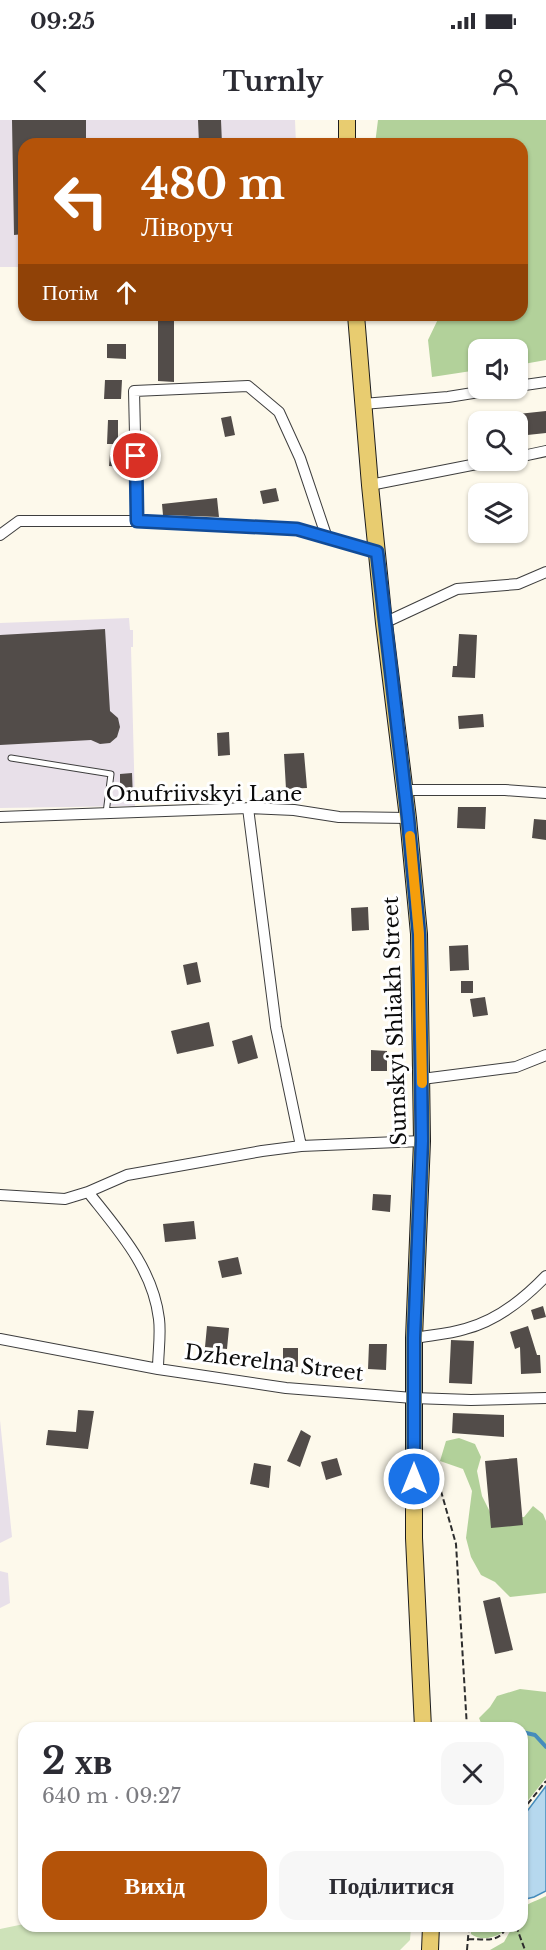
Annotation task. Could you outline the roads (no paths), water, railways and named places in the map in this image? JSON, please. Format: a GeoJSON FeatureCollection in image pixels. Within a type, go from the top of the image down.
{"type":"FeatureCollection","features":[{"type":"Feature","properties":{"kind":"main road"},"geometry":{"type":"LineString","coordinates":[[346,120],[347,138]]}},
{"type":"Feature","properties":{"kind":"main road","name":"Sumskyi Shliakh Street"},"geometry":{"type":"LineString","coordinates":[[356,321],[384,623],[405,790],[419,934],[422,1141],[413,1398],[414,1538],[423,1722]]}},
{"type":"Feature","properties":{"kind":"main road"},"geometry":{"type":"LineString","coordinates":[[430,1950],[431,1932]]}},
{"type":"Feature","properties":{"kind":"street"},"geometry":{"type":"LineString","coordinates":[[528,385],[546,382]]}},
{"type":"Feature","properties":{"kind":"street"},"geometry":{"type":"LineString","coordinates":[[137,521],[134,391],[248,386],[279,412],[300,458],[327,538]]}},
{"type":"Feature","properties":{"kind":"street"},"geometry":{"type":"LineString","coordinates":[[363,404],[468,394]]}},
{"type":"Feature","properties":{"kind":"street"},"geometry":{"type":"LineString","coordinates":[[528,455],[546,451]]}},
{"type":"Feature","properties":{"kind":"street"},"geometry":{"type":"LineString","coordinates":[[370,485],[468,466]]}},
{"type":"Feature","properties":{"kind":"street"},"geometry":{"type":"LineString","coordinates":[[0,535],[19,521],[137,521],[297,529],[377,552]]}},
{"type":"Feature","properties":{"kind":"street"},"geometry":{"type":"LineString","coordinates":[[384,623],[457,589],[518,584],[546,572]]}},
{"type":"Feature","properties":{"kind":"street"},"geometry":{"type":"LineString","coordinates":[[405,790],[505,790],[546,793]]}},
{"type":"Feature","properties":{"kind":"street"},"geometry":{"type":"LineString","coordinates":[[248,808],[276,1027],[301,1146]]}},
{"type":"Feature","properties":{"kind":"street","name":"Onufriivskyi Lane"},"geometry":{"type":"LineString","coordinates":[[0,817],[106,809],[248,808],[294,810],[339,817],[408,818]]}},
{"type":"Feature","properties":{"kind":"street"},"geometry":{"type":"LineString","coordinates":[[422,1079],[516,1067],[546,1055]]}},
{"type":"Feature","properties":{"kind":"street"},"geometry":{"type":"LineString","coordinates":[[0,1195],[65,1198],[88,1192],[127,1175],[171,1166],[301,1146],[422,1141]]}},
{"type":"Feature","properties":{"kind":"street"},"geometry":{"type":"LineString","coordinates":[[88,1192],[140,1263],[153,1290],[159,1320],[158,1369]]}},
{"type":"Feature","properties":{"kind":"street"},"geometry":{"type":"LineString","coordinates":[[414,1338],[465,1329],[495,1317],[535,1288],[546,1276]]}},
{"type":"Feature","properties":{"kind":"street","name":"Dzherelna Street"},"geometry":{"type":"LineString","coordinates":[[0,1339],[158,1369],[286,1388],[413,1398],[471,1400],[546,1398]]}},
{"type":"Feature","properties":{"kind":"lane"},"geometry":{"type":"LineString","coordinates":[[11,758],[111,774],[106,809]]}},
{"type":"Feature","properties":{"kind":"water"},"geometry":{"type":"Polygon","coordinates":[[[546,1786],[546,1891],[528,1898],[528,1810],[546,1786]]]}},
{"type":"Feature","properties":{"kind":"waterway"},"geometry":{"type":"LineString","coordinates":[[528,1733],[535,1735],[546,1747]]}}]}
